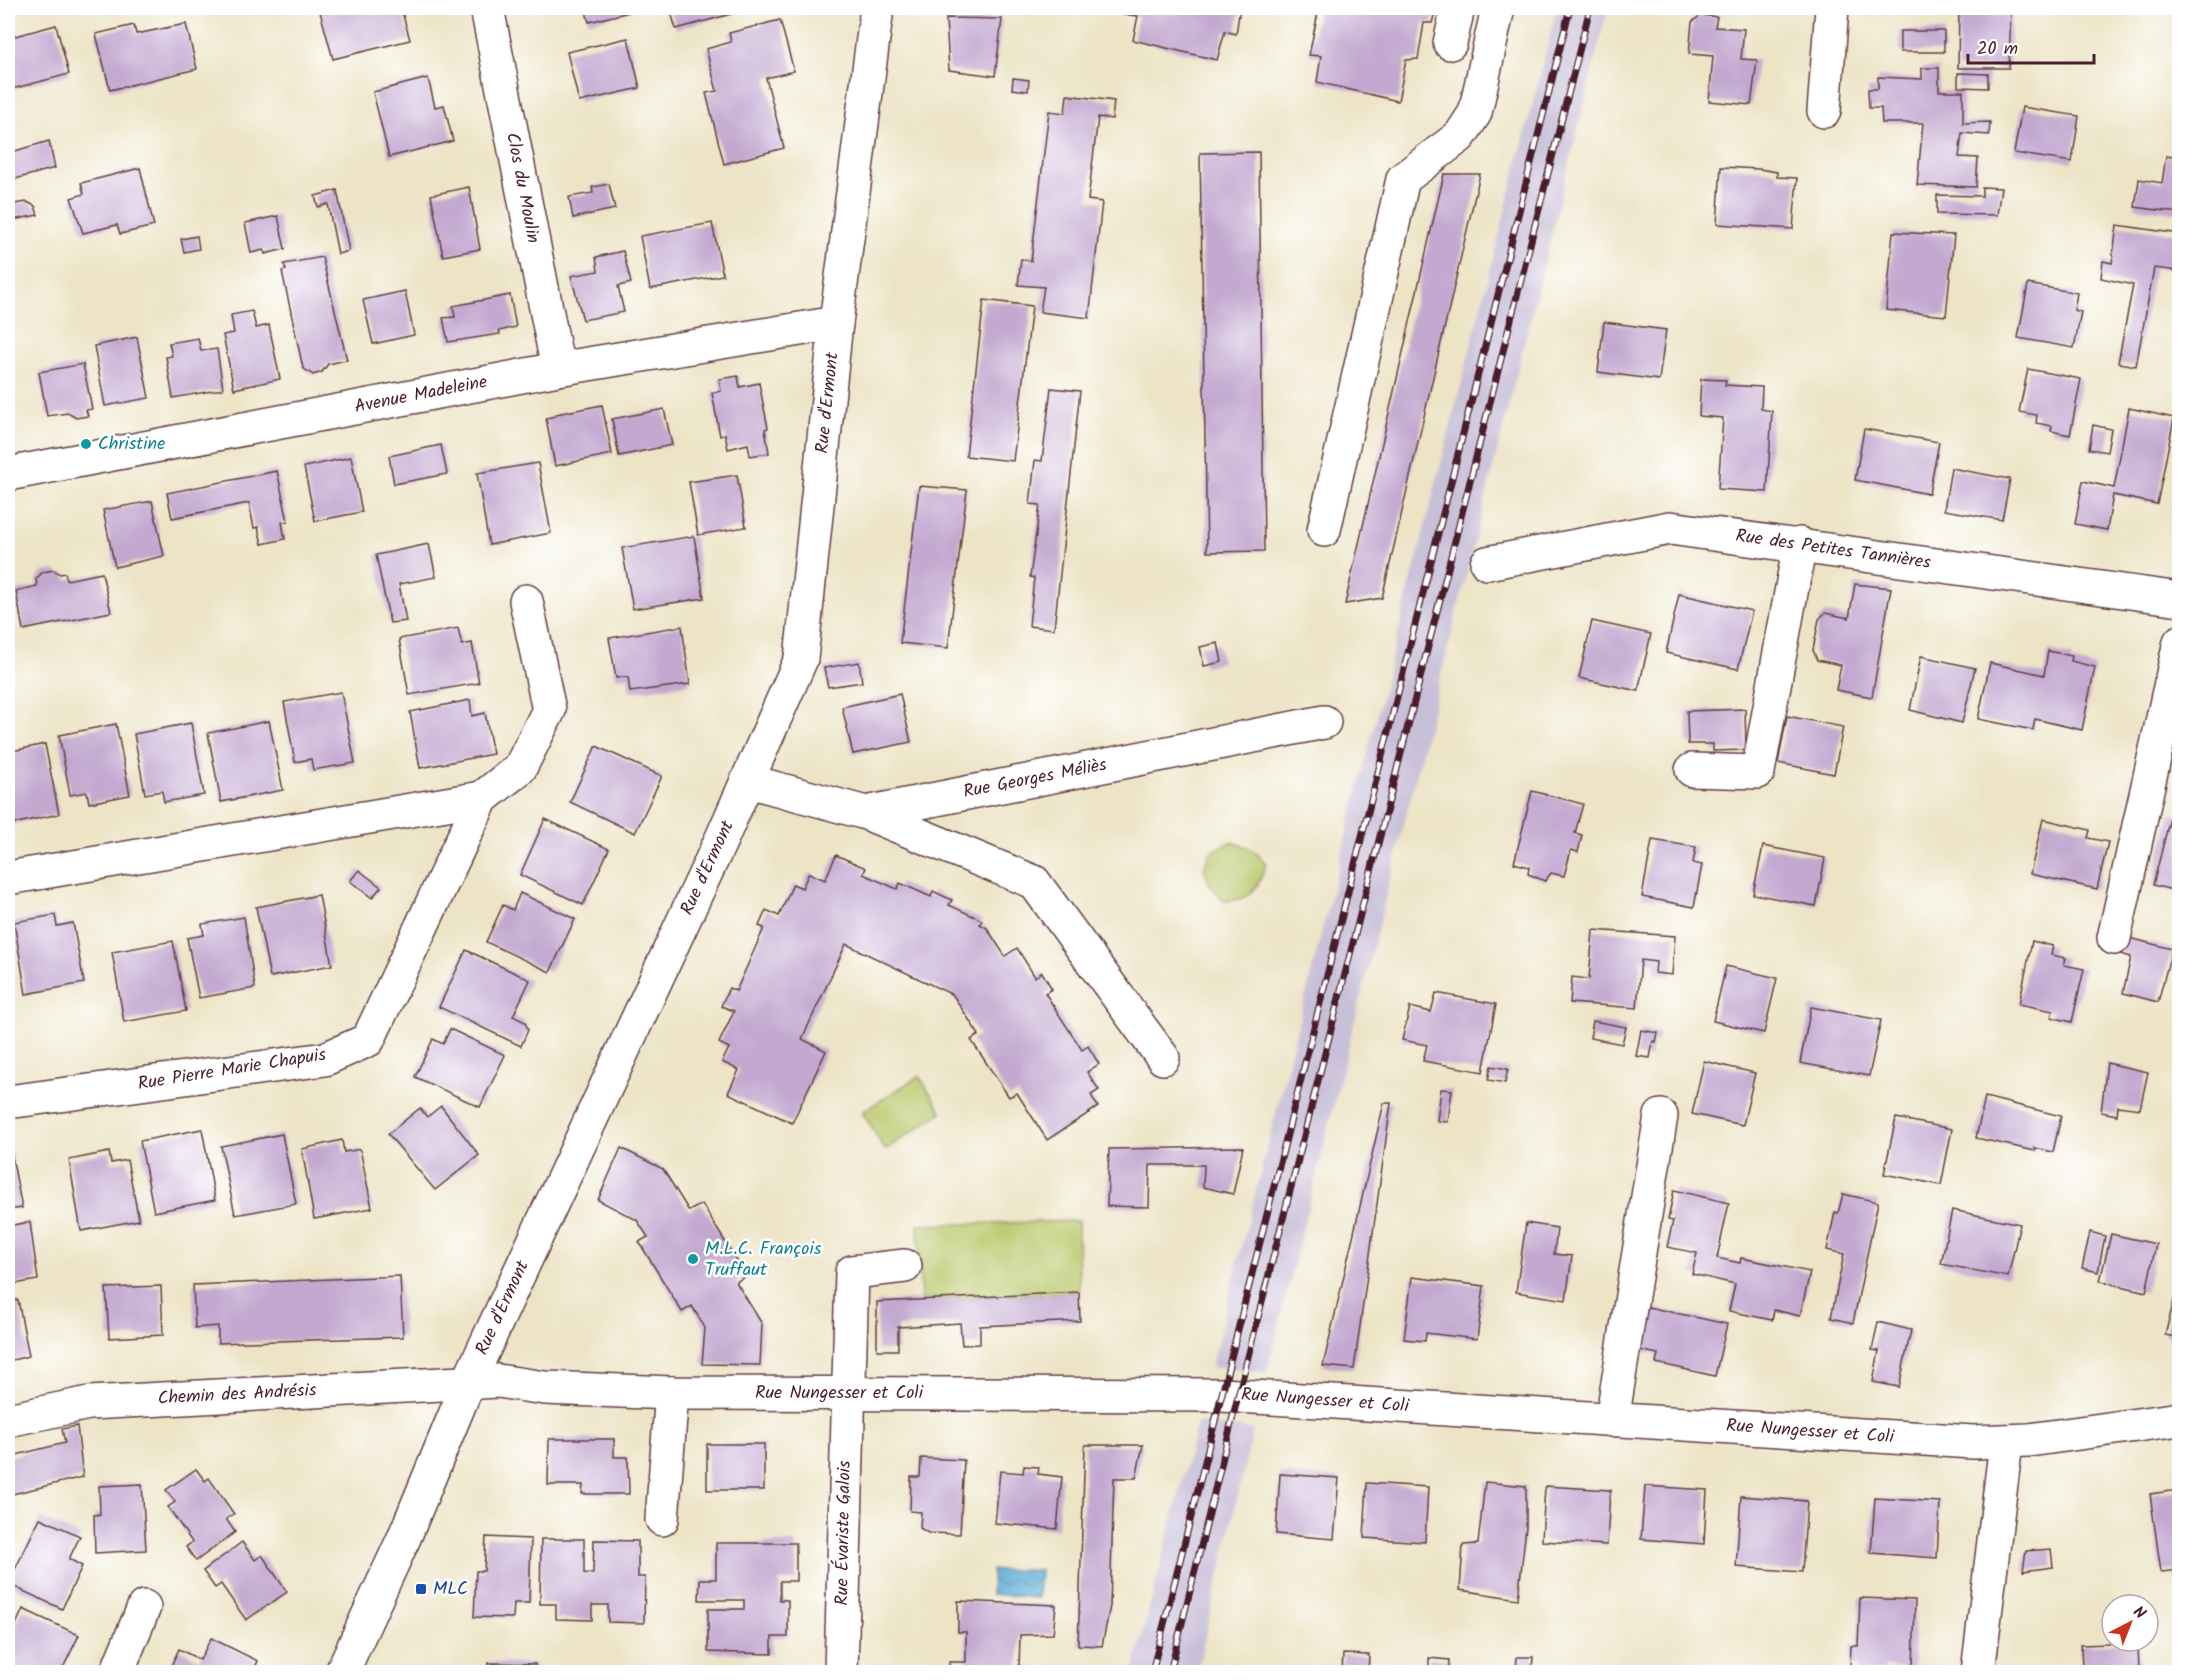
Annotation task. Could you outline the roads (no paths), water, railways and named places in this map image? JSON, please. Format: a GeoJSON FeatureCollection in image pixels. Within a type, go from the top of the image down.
{"type":"FeatureCollection","features":[{"type":"Feature","properties":{"kind":"street","name":"Clos du Moulin"},"geometry":{"type":"LineString","coordinates":[[487,8],[558,369]]}},
{"type":"Feature","properties":{"kind":"street","name":"Rue d'Ermont"},"geometry":{"type":"LineString","coordinates":[[342,1672],[404,1538],[469,1381],[748,781],[801,659],[836,323],[877,8]]}},
{"type":"Feature","properties":{"kind":"street"},"geometry":{"type":"LineString","coordinates":[[1450,43],[1458,8]]}},
{"type":"Feature","properties":{"kind":"street"},"geometry":{"type":"LineString","coordinates":[[1324,530],[1403,179],[1460,136],[1475,113],[1498,8]]}},
{"type":"Feature","properties":{"kind":"street"},"geometry":{"type":"LineString","coordinates":[[1824,111],[1832,8]]}},
{"type":"Feature","properties":{"kind":"street","name":"Avenue Madeleine"},"geometry":{"type":"LineString","coordinates":[[8,474],[558,369],[836,323]]}},
{"type":"Feature","properties":{"kind":"street","name":"Rue des Petites Tannières"},"geometry":{"type":"LineString","coordinates":[[1487,563],[1670,528],[1800,544],[2180,599]]}},
{"type":"Feature","properties":{"kind":"street"},"geometry":{"type":"LineString","coordinates":[[1692,770],[1758,772],[1800,544]]}},
{"type":"Feature","properties":{"kind":"street","name":"Rue Pierre Marie Chapuis"},"geometry":{"type":"LineString","coordinates":[[8,1102],[325,1059],[368,1040],[482,798],[520,768],[549,710],[526,601]]}},
{"type":"Feature","properties":{"kind":"street"},"geometry":{"type":"LineString","coordinates":[[2114,938],[2180,642]]}},
{"type":"Feature","properties":{"kind":"street","name":"Rue Georges Méliès"},"geometry":{"type":"LineString","coordinates":[[748,781],[866,813],[1324,722]]}},
{"type":"Feature","properties":{"kind":"street","name":"Rue Pierre Marie Chapuis"},"geometry":{"type":"LineString","coordinates":[[8,878],[482,798]]}},
{"type":"Feature","properties":{"kind":"street"},"geometry":{"type":"LineString","coordinates":[[866,813],[1034,882],[1163,1058]]}},
{"type":"Feature","properties":{"kind":"street"},"geometry":{"type":"LineString","coordinates":[[1612,1420],[1661,1116]]}},
{"type":"Feature","properties":{"kind":"street","name":"Rue Évariste Galois"},"geometry":{"type":"LineString","coordinates":[[841,1672],[852,1272],[905,1266]]}},
{"type":"Feature","properties":{"kind":"street","name":"Rue Nungesser et Coli"},"geometry":{"type":"LineString","coordinates":[[469,1381],[498,1381],[546,1388],[672,1393],[1222,1395],[2006,1443],[2180,1419]]}},
{"type":"Feature","properties":{"kind":"street","name":"Chemin des Andrésis"},"geometry":{"type":"LineString","coordinates":[[8,1420],[89,1403],[469,1381]]}},
{"type":"Feature","properties":{"kind":"street"},"geometry":{"type":"LineString","coordinates":[[662,1520],[672,1393]]}},
{"type":"Feature","properties":{"kind":"street"},"geometry":{"type":"LineString","coordinates":[[1978,1672],[2006,1443]]}},
{"type":"Feature","properties":{"kind":"street"},"geometry":{"type":"LineString","coordinates":[[117,1672],[144,1607]]}},
{"type":"Feature","properties":{"kind":"water"},"geometry":{"type":"Polygon","coordinates":[[[992,1570],[1040,1570],[1038,1598],[991,1594],[992,1570]]]}},
{"type":"Feature","properties":{"kind":"railway"},"geometry":{"type":"LineString","coordinates":[[1152,1672],[1570,8]]}},
{"type":"Feature","properties":{"kind":"railway"},"geometry":{"type":"LineString","coordinates":[[1170,1672],[1590,8]]}},
{"type":"Feature","properties":{"kind":"place","name":"Christine"},"geometry":{"type":"Point","coordinates":[86,444]}},
{"type":"Feature","properties":{"kind":"place","name":"M.L.C. François Truffaut"},"geometry":{"type":"Point","coordinates":[693,1259]}},
{"type":"Feature","properties":{"kind":"place","name":"MLC"},"geometry":{"type":"Point","coordinates":[421,1589]}}]}
